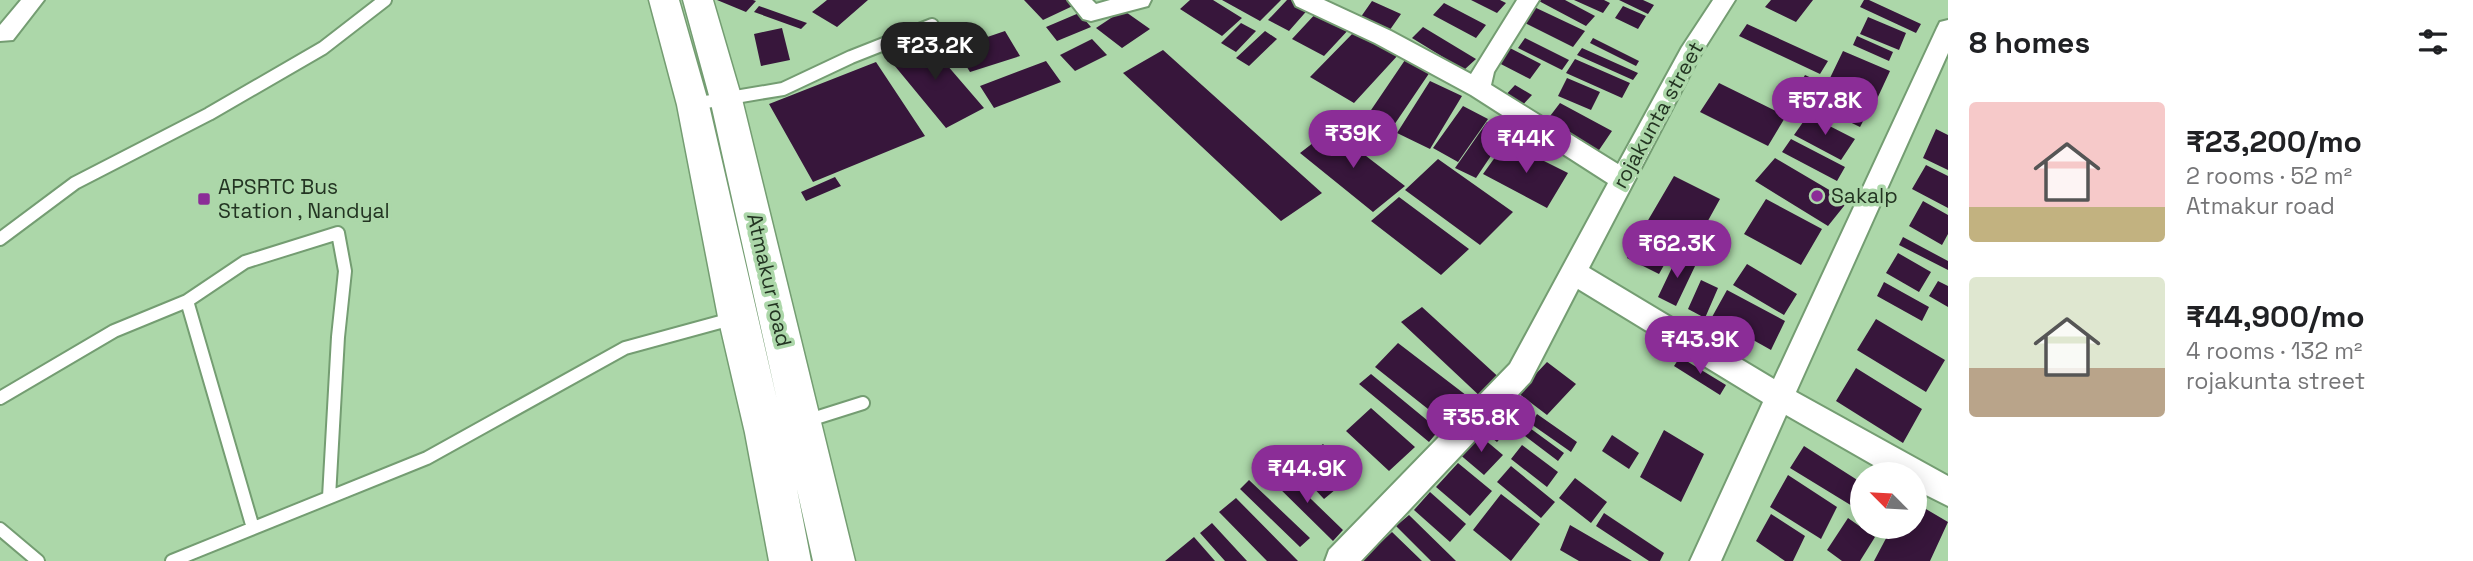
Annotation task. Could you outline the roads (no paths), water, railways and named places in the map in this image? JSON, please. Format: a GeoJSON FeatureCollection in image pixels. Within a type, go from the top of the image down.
{"type":"FeatureCollection","features":[{"type":"Feature","properties":{"kind":"main road"},"geometry":{"type":"LineString","coordinates":[[664,0],[710,102]]}},
{"type":"Feature","properties":{"kind":"main road","name":"Atmakur road"},"geometry":{"type":"LineString","coordinates":[[698,0],[710,102],[756,312],[784,427],[834,561]]}},
{"type":"Feature","properties":{"kind":"main road"},"geometry":{"type":"LineString","coordinates":[[784,427],[790,561]]}},
{"type":"Feature","properties":{"kind":"street"},"geometry":{"type":"LineString","coordinates":[[5,34],[33,0]]}},
{"type":"Feature","properties":{"kind":"street"},"geometry":{"type":"LineString","coordinates":[[1079,0],[1091,13],[1140,0]]}},
{"type":"Feature","properties":{"kind":"street"},"geometry":{"type":"LineString","coordinates":[[1304,0],[1346,8],[1622,179]]}},
{"type":"Feature","properties":{"kind":"street"},"geometry":{"type":"LineString","coordinates":[[1479,89],[1483,71],[1528,0]]}},
{"type":"Feature","properties":{"kind":"street","name":"rojakunta street"},"geometry":{"type":"LineString","coordinates":[[1340,561],[1520,373],[1690,53],[1724,0]]}},
{"type":"Feature","properties":{"kind":"street"},"geometry":{"type":"LineString","coordinates":[[1705,561],[1948,28]]}},
{"type":"Feature","properties":{"kind":"street"},"geometry":{"type":"LineString","coordinates":[[1573,272],[1779,397],[1948,492]]}},
{"type":"Feature","properties":{"kind":"lane"},"geometry":{"type":"LineString","coordinates":[[0,239],[75,183],[209,114],[323,48],[385,0]]}},
{"type":"Feature","properties":{"kind":"lane"},"geometry":{"type":"LineString","coordinates":[[710,102],[783,89],[851,57],[932,25]]}},
{"type":"Feature","properties":{"kind":"lane"},"geometry":{"type":"LineString","coordinates":[[0,398],[114,331],[187,301],[245,262],[338,233],[345,271],[338,337],[329,497]]}},
{"type":"Feature","properties":{"kind":"lane"},"geometry":{"type":"LineString","coordinates":[[187,301],[253,528]]}},
{"type":"Feature","properties":{"kind":"lane"},"geometry":{"type":"LineString","coordinates":[[172,561],[427,458],[625,348],[756,312]]}},
{"type":"Feature","properties":{"kind":"lane"},"geometry":{"type":"LineString","coordinates":[[784,427],[863,403]]}},
{"type":"Feature","properties":{"kind":"lane"},"geometry":{"type":"LineString","coordinates":[[0,529],[38,561]]}},
{"type":"Feature","properties":{"kind":"place","name":"Sakalp"},"geometry":{"type":"Point","coordinates":[1817,196]}},
{"type":"Feature","properties":{"kind":"place","name":"APSRTC Bus Station , Nandyal"},"geometry":{"type":"Point","coordinates":[204,199]}}]}
